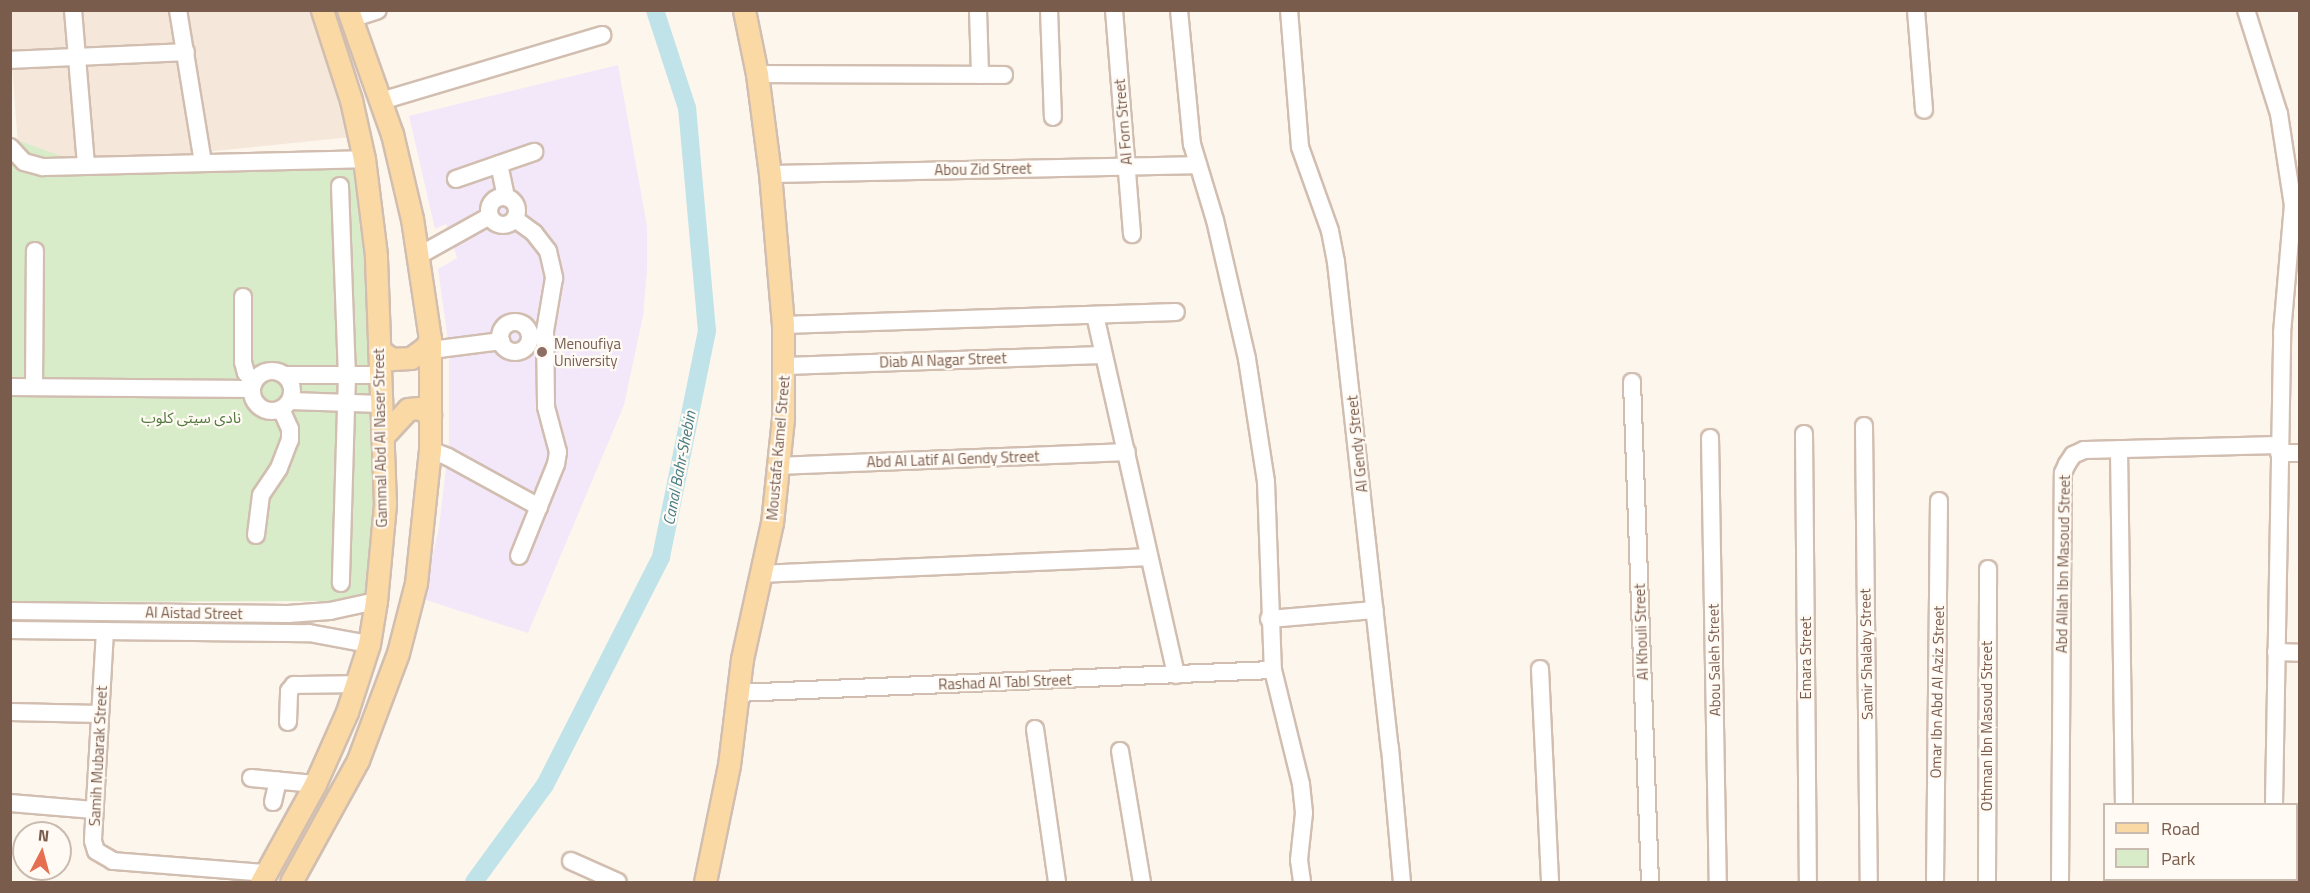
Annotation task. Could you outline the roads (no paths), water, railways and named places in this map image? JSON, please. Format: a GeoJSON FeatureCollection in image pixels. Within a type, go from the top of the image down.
{"type":"FeatureCollection","features":[{"type":"Feature","properties":{"kind":"main road","name":"Gammal Abd Al Naser Street"},"geometry":{"type":"LineString","coordinates":[[263,878],[315,784],[347,712],[369,644],[376,601],[385,504],[376,255],[364,159],[351,100],[321,10]]}},
{"type":"Feature","properties":{"kind":"main road","name":"Moustafa Kamel Street"},"geometry":{"type":"LineString","coordinates":[[705,882],[729,765],[742,659],[772,523],[784,366],[783,325],[770,174],[757,74],[744,10]]}},
{"type":"Feature","properties":{"kind":"main road"},"geometry":{"type":"LineString","coordinates":[[291,882],[358,760],[398,653],[416,583],[430,450],[431,344],[412,219],[381,101],[350,15]]}},
{"type":"Feature","properties":{"kind":"main road"},"geometry":{"type":"LineString","coordinates":[[379,350],[392,359],[411,358],[431,344]]}},
{"type":"Feature","properties":{"kind":"main road"},"geometry":{"type":"LineString","coordinates":[[383,436],[408,409],[419,408],[430,414]]}},
{"type":"Feature","properties":{"kind":"street"},"geometry":{"type":"LineString","coordinates":[[73,10],[86,165]]}},
{"type":"Feature","properties":{"kind":"street"},"geometry":{"type":"LineString","coordinates":[[178,10],[203,162]]}},
{"type":"Feature","properties":{"kind":"street"},"geometry":{"type":"LineString","coordinates":[[350,15],[378,10]]}},
{"type":"Feature","properties":{"kind":"street"},"geometry":{"type":"LineString","coordinates":[[978,10],[980,75]]}},
{"type":"Feature","properties":{"kind":"street"},"geometry":{"type":"LineString","coordinates":[[1049,10],[1053,117]]}},
{"type":"Feature","properties":{"kind":"street","name":"Al Forn Street"},"geometry":{"type":"LineString","coordinates":[[1114,10],[1132,234]]}},
{"type":"Feature","properties":{"kind":"street"},"geometry":{"type":"LineString","coordinates":[[1179,10],[1189,126],[1196,165],[1211,207],[1223,254],[1247,359],[1259,433],[1268,519],[1269,619],[1273,670],[1301,784],[1304,813],[1299,860],[1302,882]]}},
{"type":"Feature","properties":{"kind":"street","name":"Al Gendy Street"},"geometry":{"type":"LineString","coordinates":[[1289,10],[1300,147],[1330,231],[1336,262],[1375,610],[1402,882]]}},
{"type":"Feature","properties":{"kind":"street"},"geometry":{"type":"LineString","coordinates":[[1916,10],[1924,110]]}},
{"type":"Feature","properties":{"kind":"street"},"geometry":{"type":"LineString","coordinates":[[2246,10],[2279,114],[2296,202],[2282,333],[2274,803]]}},
{"type":"Feature","properties":{"kind":"street"},"geometry":{"type":"LineString","coordinates":[[381,101],[602,35]]}},
{"type":"Feature","properties":{"kind":"street"},"geometry":{"type":"LineString","coordinates":[[10,60],[186,52]]}},
{"type":"Feature","properties":{"kind":"street"},"geometry":{"type":"LineString","coordinates":[[757,74],[1004,75]]}},
{"type":"Feature","properties":{"kind":"street"},"geometry":{"type":"LineString","coordinates":[[10,147],[24,162],[33,165],[364,159]]}},
{"type":"Feature","properties":{"kind":"street"},"geometry":{"type":"LineString","coordinates":[[456,178],[534,152]]}},
{"type":"Feature","properties":{"kind":"street"},"geometry":{"type":"LineString","coordinates":[[499,164],[506,197],[517,208],[515,219]]}},
{"type":"Feature","properties":{"kind":"street","name":"Abou Zid Street"},"geometry":{"type":"LineString","coordinates":[[770,174],[1196,165]]}},
{"type":"Feature","properties":{"kind":"street"},"geometry":{"type":"LineString","coordinates":[[340,186],[347,375],[342,583]]}},
{"type":"Feature","properties":{"kind":"street"},"geometry":{"type":"LineString","coordinates":[[506,197],[495,200],[489,210],[490,216],[501,225],[515,219]]}},
{"type":"Feature","properties":{"kind":"street"},"geometry":{"type":"LineString","coordinates":[[418,256],[490,216]]}},
{"type":"Feature","properties":{"kind":"street"},"geometry":{"type":"LineString","coordinates":[[431,344],[501,341],[508,350],[520,351],[538,332],[554,278],[548,251],[534,233],[515,219]]}},
{"type":"Feature","properties":{"kind":"street"},"geometry":{"type":"LineString","coordinates":[[34,387],[35,251]]}},
{"type":"Feature","properties":{"kind":"street"},"geometry":{"type":"LineString","coordinates":[[243,297],[243,362],[253,385],[258,406],[269,411],[285,405],[347,402],[381,404]]}},
{"type":"Feature","properties":{"kind":"street"},"geometry":{"type":"LineString","coordinates":[[783,325],[1176,312]]}},
{"type":"Feature","properties":{"kind":"street"},"geometry":{"type":"LineString","coordinates":[[1095,315],[1102,355],[1127,452],[1176,675]]}},
{"type":"Feature","properties":{"kind":"street"},"geometry":{"type":"LineString","coordinates":[[519,556],[556,465],[558,452],[547,413],[538,332]]}},
{"type":"Feature","properties":{"kind":"street","name":"Diab Al Nagar Street"},"geometry":{"type":"LineString","coordinates":[[784,366],[1102,355]]}},
{"type":"Feature","properties":{"kind":"street"},"geometry":{"type":"LineString","coordinates":[[253,385],[258,376],[272,371],[285,375],[380,375]]}},
{"type":"Feature","properties":{"kind":"street"},"geometry":{"type":"LineString","coordinates":[[256,535],[261,495],[279,468],[290,440],[285,405],[292,387],[285,375]]}},
{"type":"Feature","properties":{"kind":"street","name":"Al Khouli Street"},"geometry":{"type":"LineString","coordinates":[[1632,382],[1650,882]]}},
{"type":"Feature","properties":{"kind":"street"},"geometry":{"type":"LineString","coordinates":[[10,387],[253,385]]}},
{"type":"Feature","properties":{"kind":"street","name":"Samir Shalaby Street"},"geometry":{"type":"LineString","coordinates":[[1864,426],[1869,882]]}},
{"type":"Feature","properties":{"kind":"street","name":"Emara Street"},"geometry":{"type":"LineString","coordinates":[[1804,434],[1808,882]]}},
{"type":"Feature","properties":{"kind":"street","name":"Abou Saleh Street"},"geometry":{"type":"LineString","coordinates":[[1710,438],[1719,882]]}},
{"type":"Feature","properties":{"kind":"street"},"geometry":{"type":"LineString","coordinates":[[2120,449],[2124,803]]}},
{"type":"Feature","properties":{"kind":"street","name":"Abd Allah Ibn Masoud Street"},"geometry":{"type":"LineString","coordinates":[[2060,882],[2063,473],[2073,455],[2084,450],[2120,449],[2279,449],[2300,453]]}},
{"type":"Feature","properties":{"kind":"street"},"geometry":{"type":"LineString","coordinates":[[430,450],[448,457],[539,507]]}},
{"type":"Feature","properties":{"kind":"street","name":"Abd Al Latif Al Gendy Street"},"geometry":{"type":"LineString","coordinates":[[778,466],[1127,452]]}},
{"type":"Feature","properties":{"kind":"street","name":"Omar Ibn Abd Al Aziz Street"},"geometry":{"type":"LineString","coordinates":[[1935,882],[1939,501]]}},
{"type":"Feature","properties":{"kind":"street"},"geometry":{"type":"LineString","coordinates":[[761,574],[1149,557]]}},
{"type":"Feature","properties":{"kind":"street","name":"Othman Ibn Masoud Street"},"geometry":{"type":"LineString","coordinates":[[1987,882],[1988,569]]}},
{"type":"Feature","properties":{"kind":"street","name":"Al Aistad Street"},"geometry":{"type":"LineString","coordinates":[[10,611],[288,614],[330,611],[376,601]]}},
{"type":"Feature","properties":{"kind":"street"},"geometry":{"type":"LineString","coordinates":[[1269,619],[1375,610]]}},
{"type":"Feature","properties":{"kind":"street","name":"Al Aistad Street"},"geometry":{"type":"LineString","coordinates":[[10,630],[309,633],[369,644]]}},
{"type":"Feature","properties":{"kind":"street","name":"Samih Mubarak Street"},"geometry":{"type":"LineString","coordinates":[[105,631],[94,810],[94,846],[106,859],[263,878]]}},
{"type":"Feature","properties":{"kind":"street"},"geometry":{"type":"LineString","coordinates":[[2276,652],[2300,653]]}},
{"type":"Feature","properties":{"kind":"street"},"geometry":{"type":"LineString","coordinates":[[1540,669],[1550,882]]}},
{"type":"Feature","properties":{"kind":"street","name":"Rashad Al Tabl Street"},"geometry":{"type":"LineString","coordinates":[[738,693],[1273,670]]}},
{"type":"Feature","properties":{"kind":"street"},"geometry":{"type":"LineString","coordinates":[[288,722],[289,691],[294,685],[356,684]]}},
{"type":"Feature","properties":{"kind":"street"},"geometry":{"type":"LineString","coordinates":[[10,712],[100,714]]}},
{"type":"Feature","properties":{"kind":"street"},"geometry":{"type":"LineString","coordinates":[[1035,729],[1057,882]]}},
{"type":"Feature","properties":{"kind":"street"},"geometry":{"type":"LineString","coordinates":[[1120,751],[1142,882]]}},
{"type":"Feature","properties":{"kind":"street"},"geometry":{"type":"LineString","coordinates":[[251,778],[315,784]]}},
{"type":"Feature","properties":{"kind":"street"},"geometry":{"type":"LineString","coordinates":[[273,802],[278,781]]}},
{"type":"Feature","properties":{"kind":"street"},"geometry":{"type":"LineString","coordinates":[[10,803],[94,810]]}},
{"type":"Feature","properties":{"kind":"street"},"geometry":{"type":"LineString","coordinates":[[571,861],[618,882]]}},
{"type":"Feature","properties":{"kind":"waterway","name":"Canal Bahr-Shebin"},"geometry":{"type":"LineString","coordinates":[[474,882],[545,785],[661,557],[707,331],[687,108],[655,10]]}},
{"type":"Feature","properties":{"kind":"place","name":"Menoufiya University"},"geometry":{"type":"Point","coordinates":[542,352]}},
{"type":"Feature","properties":{"kind":"park label","name":"نادى سيتى كلوب"},"geometry":{"type":"Point","coordinates":[191,418]}}]}
